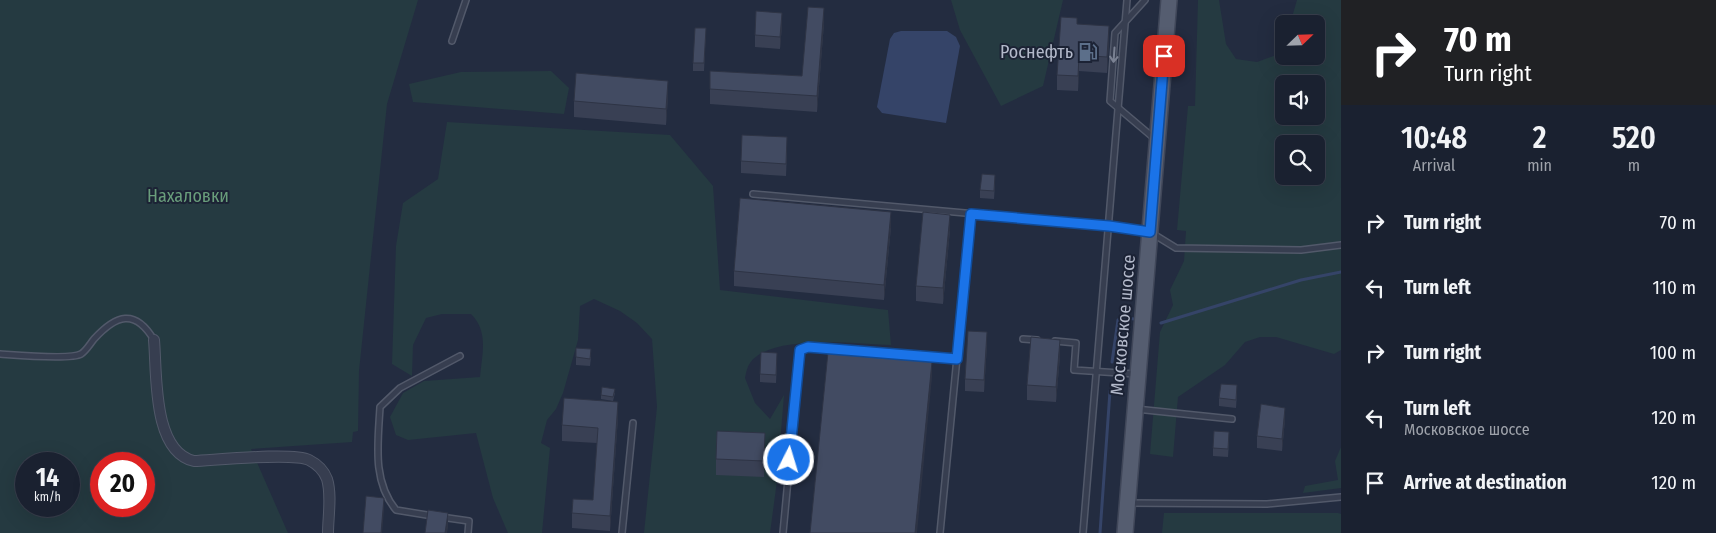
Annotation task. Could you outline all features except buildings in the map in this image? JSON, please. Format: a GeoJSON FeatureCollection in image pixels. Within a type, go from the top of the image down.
{"type":"FeatureCollection","features":[{"type":"Feature","properties":{"kind":"main road","name":"Московское шоссе"},"geometry":{"type":"LineString","coordinates":[[1125,533],[1169,0]]}},
{"type":"Feature","properties":{"kind":"street"},"geometry":{"type":"LineString","coordinates":[[154,340],[156,358],[154,378],[159,405],[174,450],[183,459],[194,461],[275,457],[309,460],[323,470],[328,481],[328,533]]}},
{"type":"Feature","properties":{"kind":"lane"},"geometry":{"type":"LineString","coordinates":[[452,41],[466,0]]}},
{"type":"Feature","properties":{"kind":"lane"},"geometry":{"type":"LineString","coordinates":[[1082,533],[1127,0]]}},
{"type":"Feature","properties":{"kind":"lane"},"geometry":{"type":"LineString","coordinates":[[1145,0],[1115,33],[1110,101],[1157,141]]}},
{"type":"Feature","properties":{"kind":"lane"},"geometry":{"type":"LineString","coordinates":[[753,194],[1109,226],[1150,232],[1176,248],[1301,250],[1341,245]]}},
{"type":"Feature","properties":{"kind":"lane"},"geometry":{"type":"LineString","coordinates":[[940,533],[971,214]]}},
{"type":"Feature","properties":{"kind":"lane"},"geometry":{"type":"LineString","coordinates":[[0,354],[67,357],[81,354],[103,330],[120,318],[134,318],[146,327],[154,340]]}},
{"type":"Feature","properties":{"kind":"lane"},"geometry":{"type":"LineString","coordinates":[[1023,339],[1040,340]]}},
{"type":"Feature","properties":{"kind":"lane"},"geometry":{"type":"LineString","coordinates":[[1049,341],[1076,343],[1074,370],[1138,374]]}},
{"type":"Feature","properties":{"kind":"lane"},"geometry":{"type":"LineString","coordinates":[[782,533],[800,350],[808,347],[957,359]]}},
{"type":"Feature","properties":{"kind":"lane"},"geometry":{"type":"LineString","coordinates":[[460,356],[400,388],[380,407],[378,454],[380,483],[387,500],[396,510],[469,521],[468,533]]}},
{"type":"Feature","properties":{"kind":"lane"},"geometry":{"type":"LineString","coordinates":[[1135,408],[1232,419]]}},
{"type":"Feature","properties":{"kind":"lane"},"geometry":{"type":"LineString","coordinates":[[622,533],[633,424]]}},
{"type":"Feature","properties":{"kind":"lane"},"geometry":{"type":"LineString","coordinates":[[1128,503],[1266,504],[1341,497]]}},
{"type":"Feature","properties":{"kind":"green space","name":"Нахаловки"},"geometry":{"type":"Polygon","coordinates":[[[0,0],[418,0],[387,104],[359,371],[358,431],[353,432],[352,442],[251,449],[288,533],[0,533],[0,0]]]}},
{"type":"Feature","properties":{"kind":"green space"},"geometry":{"type":"Polygon","coordinates":[[[951,0],[1063,0],[1043,86],[1001,106],[960,30],[951,0]]]}},
{"type":"Feature","properties":{"kind":"green space"},"geometry":{"type":"Polygon","coordinates":[[[1198,0],[1219,0],[1226,44],[1236,59],[1257,62],[1275,56],[1275,65],[1325,65],[1325,15],[1293,15],[1297,0],[1341,0],[1341,350],[1334,354],[1276,337],[1260,337],[1245,342],[1225,365],[1178,397],[1173,457],[1150,454],[1160,332],[1173,305],[1170,290],[1184,261],[1186,231],[1177,230],[1188,106],[1195,106],[1198,0]]]}},
{"type":"Feature","properties":{"kind":"green space"},"geometry":{"type":"Polygon","coordinates":[[[551,71],[569,88],[564,114],[413,102],[409,84],[461,72],[551,71]]]}},
{"type":"Feature","properties":{"kind":"green space"},"geometry":{"type":"Polygon","coordinates":[[[447,122],[670,135],[713,186],[720,290],[888,310],[891,345],[837,342],[795,344],[776,347],[761,354],[750,363],[745,378],[755,403],[770,419],[784,395],[777,481],[770,533],[644,533],[657,407],[652,339],[637,323],[620,311],[594,299],[580,306],[578,340],[563,393],[556,409],[547,420],[541,443],[550,448],[542,533],[508,533],[493,498],[476,433],[408,440],[396,435],[390,417],[403,393],[424,381],[480,377],[483,352],[482,336],[477,321],[471,314],[442,314],[426,318],[413,345],[412,376],[392,364],[396,246],[403,203],[438,179],[447,122]]]}},
{"type":"Feature","properties":{"kind":"green space"},"geometry":{"type":"Polygon","coordinates":[[[1341,447],[1341,488],[1303,493],[1305,486],[1338,480],[1335,461],[1341,447]]]}},
{"type":"Feature","properties":{"kind":"green space"},"geometry":{"type":"Polygon","coordinates":[[[1164,513],[1338,513],[1341,514],[1341,533],[1162,533],[1164,513]]]}},
{"type":"Feature","properties":{"kind":"water"},"geometry":{"type":"Polygon","coordinates":[[[901,31],[947,31],[956,37],[960,46],[946,123],[882,113],[877,107],[890,39],[894,33],[901,31]]]}},
{"type":"Feature","properties":{"kind":"waterway"},"geometry":{"type":"LineString","coordinates":[[1161,323],[1301,280],[1341,272]]}},
{"type":"Feature","properties":{"kind":"waterway"},"geometry":{"type":"LineString","coordinates":[[1112,362],[1118,320],[1121,318],[1135,319]]}},
{"type":"Feature","properties":{"kind":"waterway"},"geometry":{"type":"LineString","coordinates":[[1100,533],[1110,391]]}},
{"type":"Feature","properties":{"kind":"place","name":"Роснефть"},"geometry":{"type":"Point","coordinates":[1088,52]}},
{"type":"Feature","properties":{"kind":"route"},"geometry":{"type":"LineString","coordinates":[[789,460],[800,350],[808,347],[957,359],[971,214],[1109,226],[1150,232],[1164,56]]}}]}
